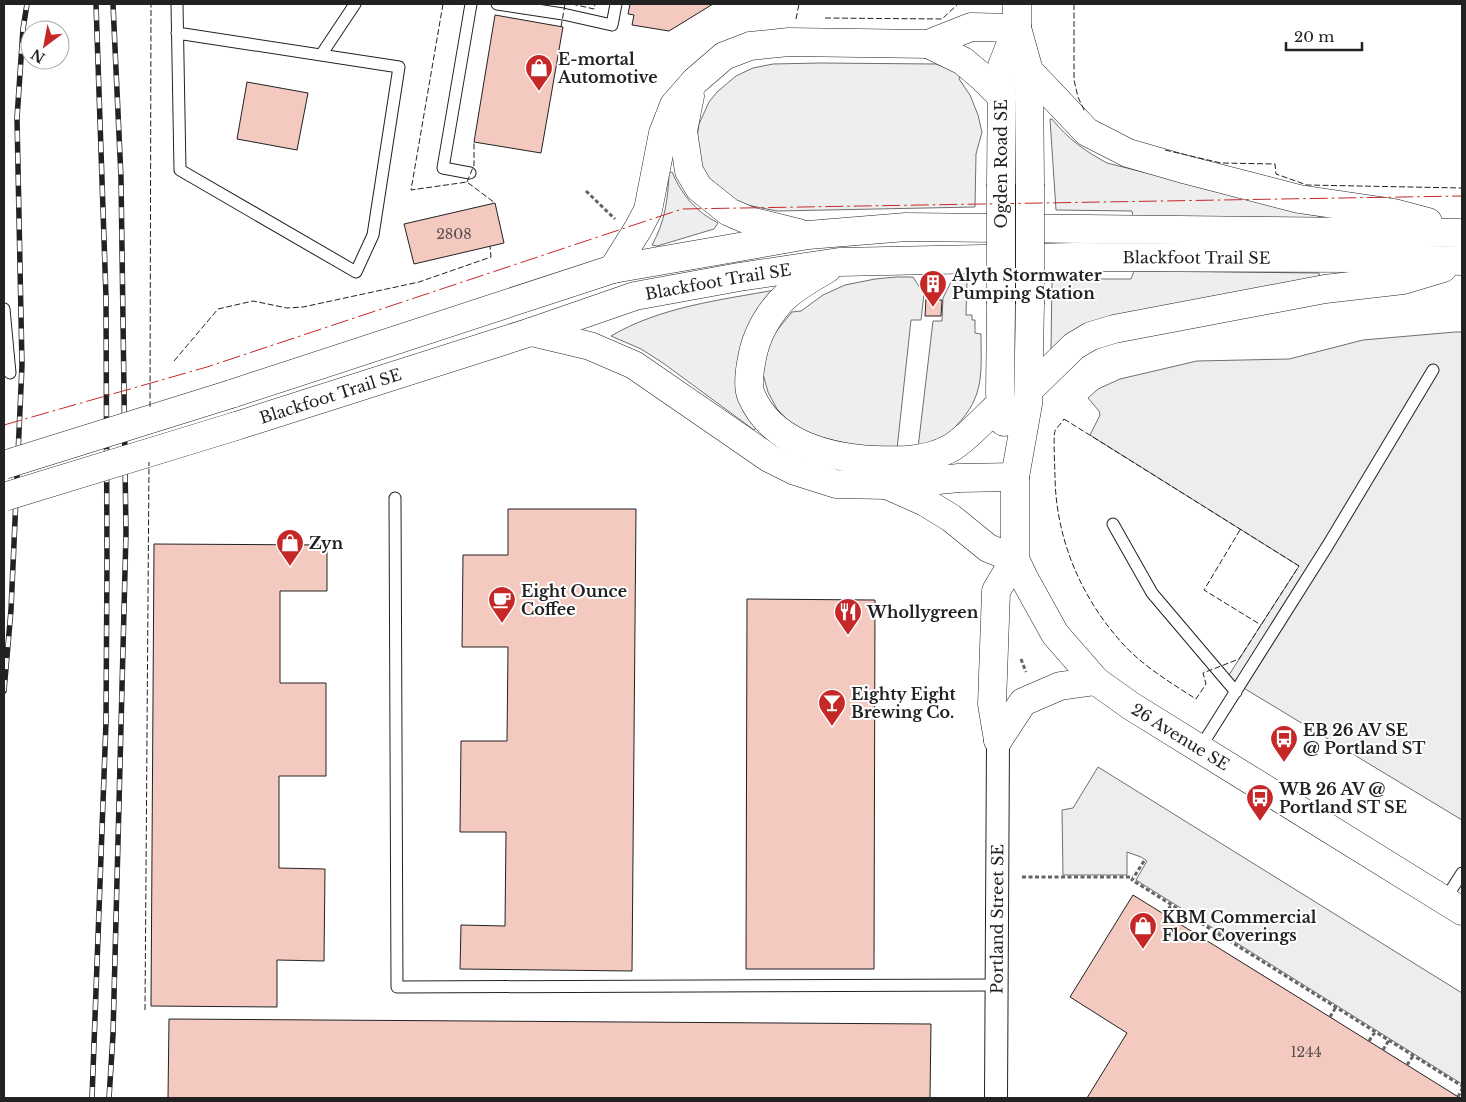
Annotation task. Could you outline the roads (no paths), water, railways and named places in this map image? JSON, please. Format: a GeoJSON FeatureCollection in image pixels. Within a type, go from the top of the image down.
{"type":"FeatureCollection","features":[{"type":"Feature","properties":{"kind":"main road"},"geometry":{"type":"LineString","coordinates":[[613,269],[648,210],[663,133],[674,105],[695,81],[724,56],[750,46],[789,42],[928,44],[971,28],[1017,16]]}},
{"type":"Feature","properties":{"kind":"main road","name":"Ogden Road SE"},"geometry":{"type":"LineString","coordinates":[[1017,16],[1029,71],[1030,304]]}},
{"type":"Feature","properties":{"kind":"main road","name":"Ogden Road SE"},"geometry":{"type":"LineString","coordinates":[[1001,304],[1002,66],[1017,16]]}},
{"type":"Feature","properties":{"kind":"main road"},"geometry":{"type":"LineString","coordinates":[[928,44],[963,61],[1002,97]]}},
{"type":"Feature","properties":{"kind":"main road"},"geometry":{"type":"LineString","coordinates":[[1029,71],[1087,132],[1128,153],[1299,199],[1394,213],[1462,232]]}},
{"type":"Feature","properties":{"kind":"main road"},"geometry":{"type":"LineString","coordinates":[[695,81],[687,103],[684,131],[689,171],[699,188],[730,212],[750,221],[808,235]]}},
{"type":"Feature","properties":{"kind":"main road","name":"Blackfoot Trail SE"},"geometry":{"type":"LineString","coordinates":[[4,465],[231,394],[613,269],[808,235],[906,227],[1462,232]]}},
{"type":"Feature","properties":{"kind":"main road","name":"Blackfoot Trail SE"},"geometry":{"type":"LineString","coordinates":[[4,497],[236,426],[531,332],[635,296],[739,277],[839,262],[1073,258],[1362,258],[1462,262]]}},
{"type":"Feature","properties":{"kind":"main road"},"geometry":{"type":"LineString","coordinates":[[839,262],[801,284],[785,297],[774,310],[755,342],[750,369],[750,394],[765,418],[787,437],[820,452],[852,459],[905,461],[927,458],[950,448],[1000,404]]}},
{"type":"Feature","properties":{"kind":"main road"},"geometry":{"type":"LineString","coordinates":[[1029,390],[1074,346],[1091,336],[1114,329],[1325,289],[1403,280],[1462,262]]}},
{"type":"Feature","properties":{"kind":"main road","name":"26 Avenue SE"},"geometry":{"type":"LineString","coordinates":[[1001,304],[1000,404],[1015,477]]}},
{"type":"Feature","properties":{"kind":"main road","name":"26 Avenue SE"},"geometry":{"type":"LineString","coordinates":[[1030,304],[1029,390],[1015,477],[1016,559],[1024,578],[1055,634],[1096,681],[1131,706],[1454,906]]}},
{"type":"Feature","properties":{"kind":"main road"},"geometry":{"type":"LineString","coordinates":[[531,332],[590,346],[634,365],[769,458],[795,471],[836,484],[886,485],[959,478],[1015,477]]}},
{"type":"Feature","properties":{"kind":"main road"},"geometry":{"type":"LineString","coordinates":[[886,485],[925,502],[951,518],[988,548],[1016,559],[996,591],[992,704],[998,740]]}},
{"type":"Feature","properties":{"kind":"main road"},"geometry":{"type":"LineString","coordinates":[[998,740],[1023,702],[1060,686],[1096,681]]}},
{"type":"Feature","properties":{"kind":"street","name":"Portland Street SE"},"geometry":{"type":"LineString","coordinates":[[996,1098],[998,740]]}},
{"type":"Feature","properties":{"kind":"lane"},"geometry":{"type":"LineString","coordinates":[[177,4],[177,33],[180,170],[356,272],[373,235],[399,66],[177,33]]}},
{"type":"Feature","properties":{"kind":"lane"},"geometry":{"type":"LineString","coordinates":[[321,55],[355,4]]}},
{"type":"Feature","properties":{"kind":"lane"},"geometry":{"type":"LineString","coordinates":[[470,173],[443,168],[471,4]]}},
{"type":"Feature","properties":{"kind":"lane"},"geometry":{"type":"LineString","coordinates":[[497,4],[612,24],[616,4]]}},
{"type":"Feature","properties":{"kind":"lane"},"geometry":{"type":"LineString","coordinates":[[4,309],[10,373]]}},
{"type":"Feature","properties":{"kind":"lane"},"geometry":{"type":"LineString","coordinates":[[1200,748],[1328,544],[1433,370]]}},
{"type":"Feature","properties":{"kind":"lane"},"geometry":{"type":"LineString","coordinates":[[395,498],[398,987],[996,985]]}},
{"type":"Feature","properties":{"kind":"lane"},"geometry":{"type":"LineString","coordinates":[[1113,524],[1152,593],[1236,692]]}},
{"type":"Feature","properties":{"kind":"lane"},"geometry":{"type":"LineString","coordinates":[[1454,906],[1462,873]]}},
{"type":"Feature","properties":{"kind":"railway"},"geometry":{"type":"LineString","coordinates":[[4,691],[11,610],[22,365],[17,118],[23,29],[27,4]]}},
{"type":"Feature","properties":{"kind":"railway"},"geometry":{"type":"LineString","coordinates":[[92,1098],[106,722],[107,561],[106,297],[96,4]]}},
{"type":"Feature","properties":{"kind":"railway"},"geometry":{"type":"LineString","coordinates":[[109,1098],[113,1035],[126,533],[121,178],[113,4]]}},
{"type":"Feature","properties":{"kind":"place","name":"E-mortal Automotive"},"geometry":{"type":"Point","coordinates":[539,92]}},
{"type":"Feature","properties":{"kind":"place","name":"Alyth Stormwater Pumping Station"},"geometry":{"type":"Point","coordinates":[933,308]}},
{"type":"Feature","properties":{"kind":"place","name":"Zyn"},"geometry":{"type":"Point","coordinates":[290,567]}},
{"type":"Feature","properties":{"kind":"place","name":"Eight Ounce Coffee"},"geometry":{"type":"Point","coordinates":[502,624]}},
{"type":"Feature","properties":{"kind":"place","name":"Whollygreen"},"geometry":{"type":"Point","coordinates":[848,636]}},
{"type":"Feature","properties":{"kind":"place","name":"Eighty Eight Brewing Co."},"geometry":{"type":"Point","coordinates":[832,727]}},
{"type":"Feature","properties":{"kind":"place","name":"EB 26 AV SE @ Portland ST"},"geometry":{"type":"Point","coordinates":[1284,763]}},
{"type":"Feature","properties":{"kind":"place","name":"WB 26 AV @ Portland ST SE"},"geometry":{"type":"Point","coordinates":[1260,822]}},
{"type":"Feature","properties":{"kind":"place","name":"KBM Commercial Floor Coverings"},"geometry":{"type":"Point","coordinates":[1143,950]}}]}
